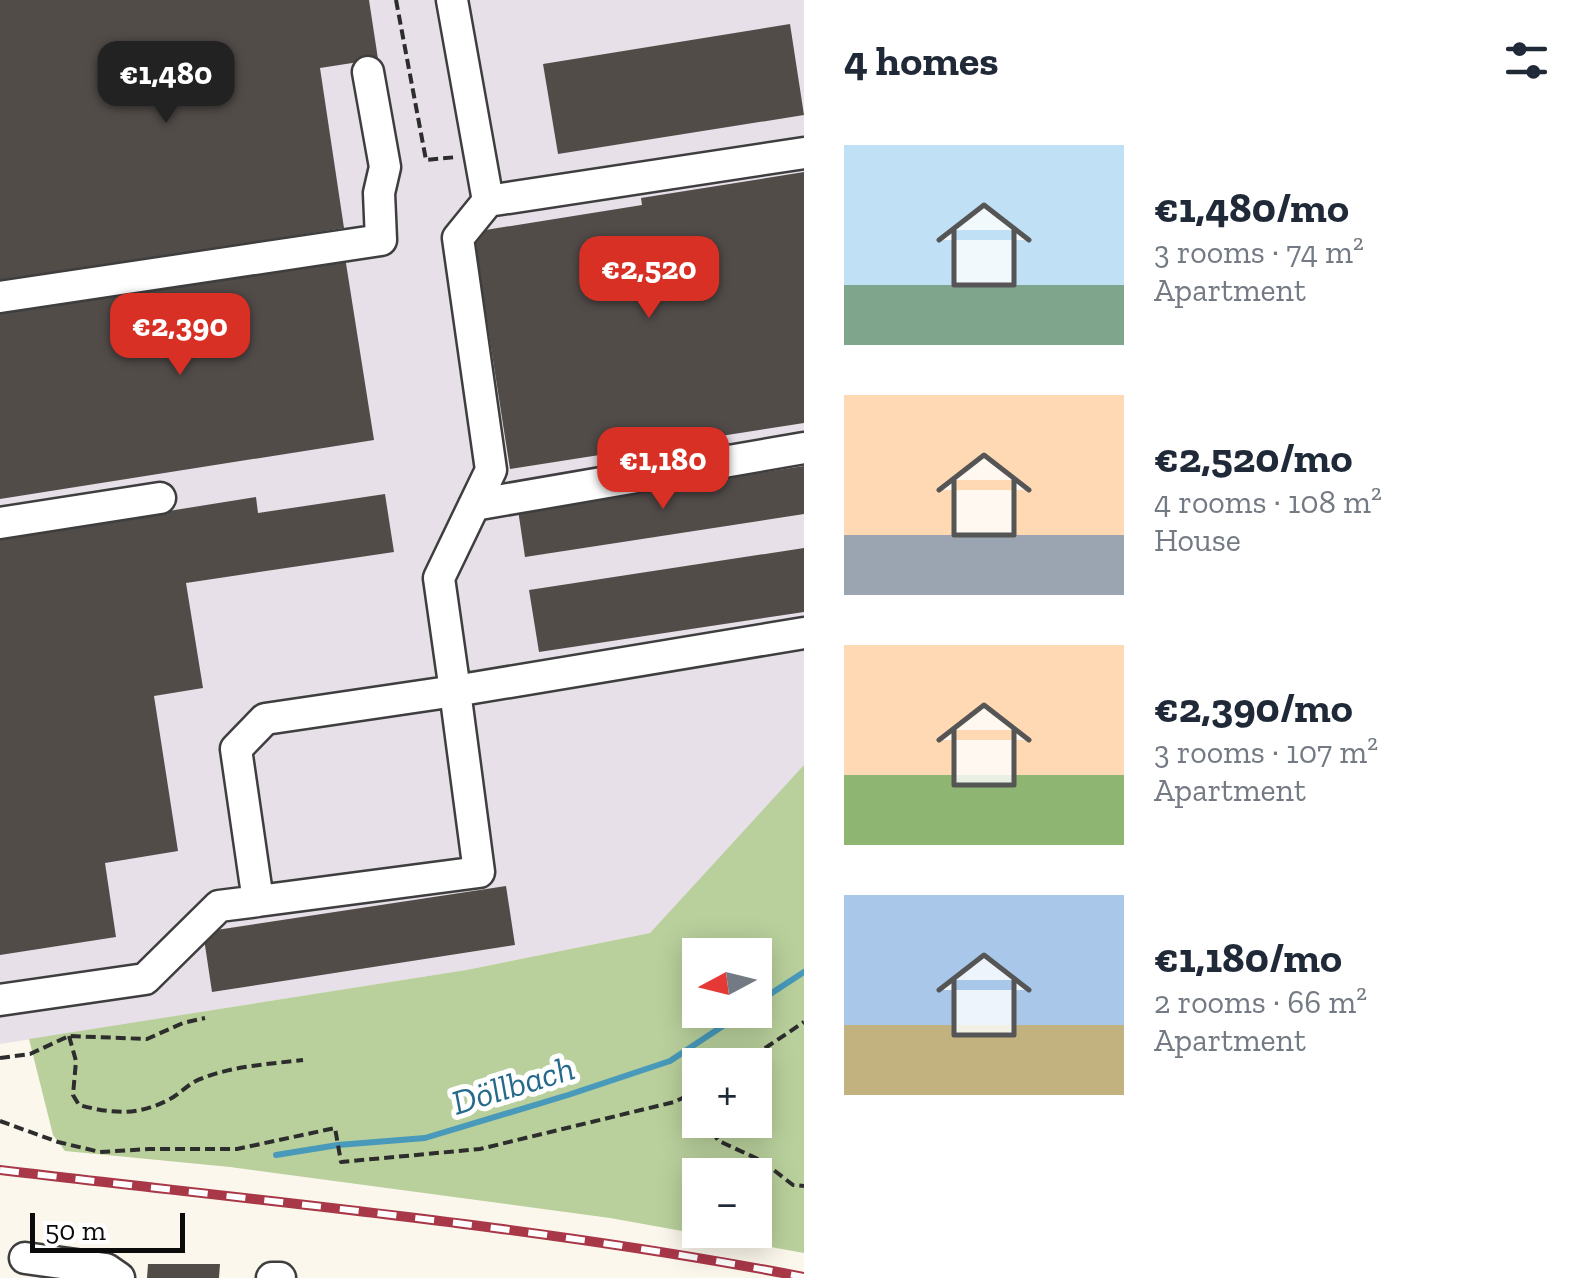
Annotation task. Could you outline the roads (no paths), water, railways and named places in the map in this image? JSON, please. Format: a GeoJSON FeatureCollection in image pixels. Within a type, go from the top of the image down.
{"type":"FeatureCollection","features":[{"type":"Feature","properties":{"kind":"lane"},"geometry":{"type":"LineString","coordinates":[[452,0],[488,202]]}},
{"type":"Feature","properties":{"kind":"lane"},"geometry":{"type":"LineString","coordinates":[[0,297],[382,240],[380,193],[384,166],[368,72]]}},
{"type":"Feature","properties":{"kind":"lane"},"geometry":{"type":"LineString","coordinates":[[0,1000],[145,980],[220,906],[479,872],[440,578],[491,470],[458,238],[488,202],[804,153]]}},
{"type":"Feature","properties":{"kind":"lane"},"geometry":{"type":"LineString","coordinates":[[474,505],[804,448]]}},
{"type":"Feature","properties":{"kind":"lane"},"geometry":{"type":"LineString","coordinates":[[0,522],[160,498]]}},
{"type":"Feature","properties":{"kind":"lane"},"geometry":{"type":"LineString","coordinates":[[258,901],[236,749],[265,718],[456,691],[804,633]]}},
{"type":"Feature","properties":{"kind":"lane"},"geometry":{"type":"LineString","coordinates":[[24,1258],[106,1268],[119,1278]]}},
{"type":"Feature","properties":{"kind":"lane"},"geometry":{"type":"LineString","coordinates":[[272,1278],[280,1278]]}},
{"type":"Feature","properties":{"kind":"waterway","name":"Döllbach"},"geometry":{"type":"LineString","coordinates":[[772,993],[804,972]]}},
{"type":"Feature","properties":{"kind":"waterway","name":"Döllbach"},"geometry":{"type":"LineString","coordinates":[[276,1155],[425,1138],[670,1061],[720,1028]]}},
{"type":"Feature","properties":{"kind":"railway"},"geometry":{"type":"LineString","coordinates":[[0,1170],[504,1229],[804,1277]]}}]}
